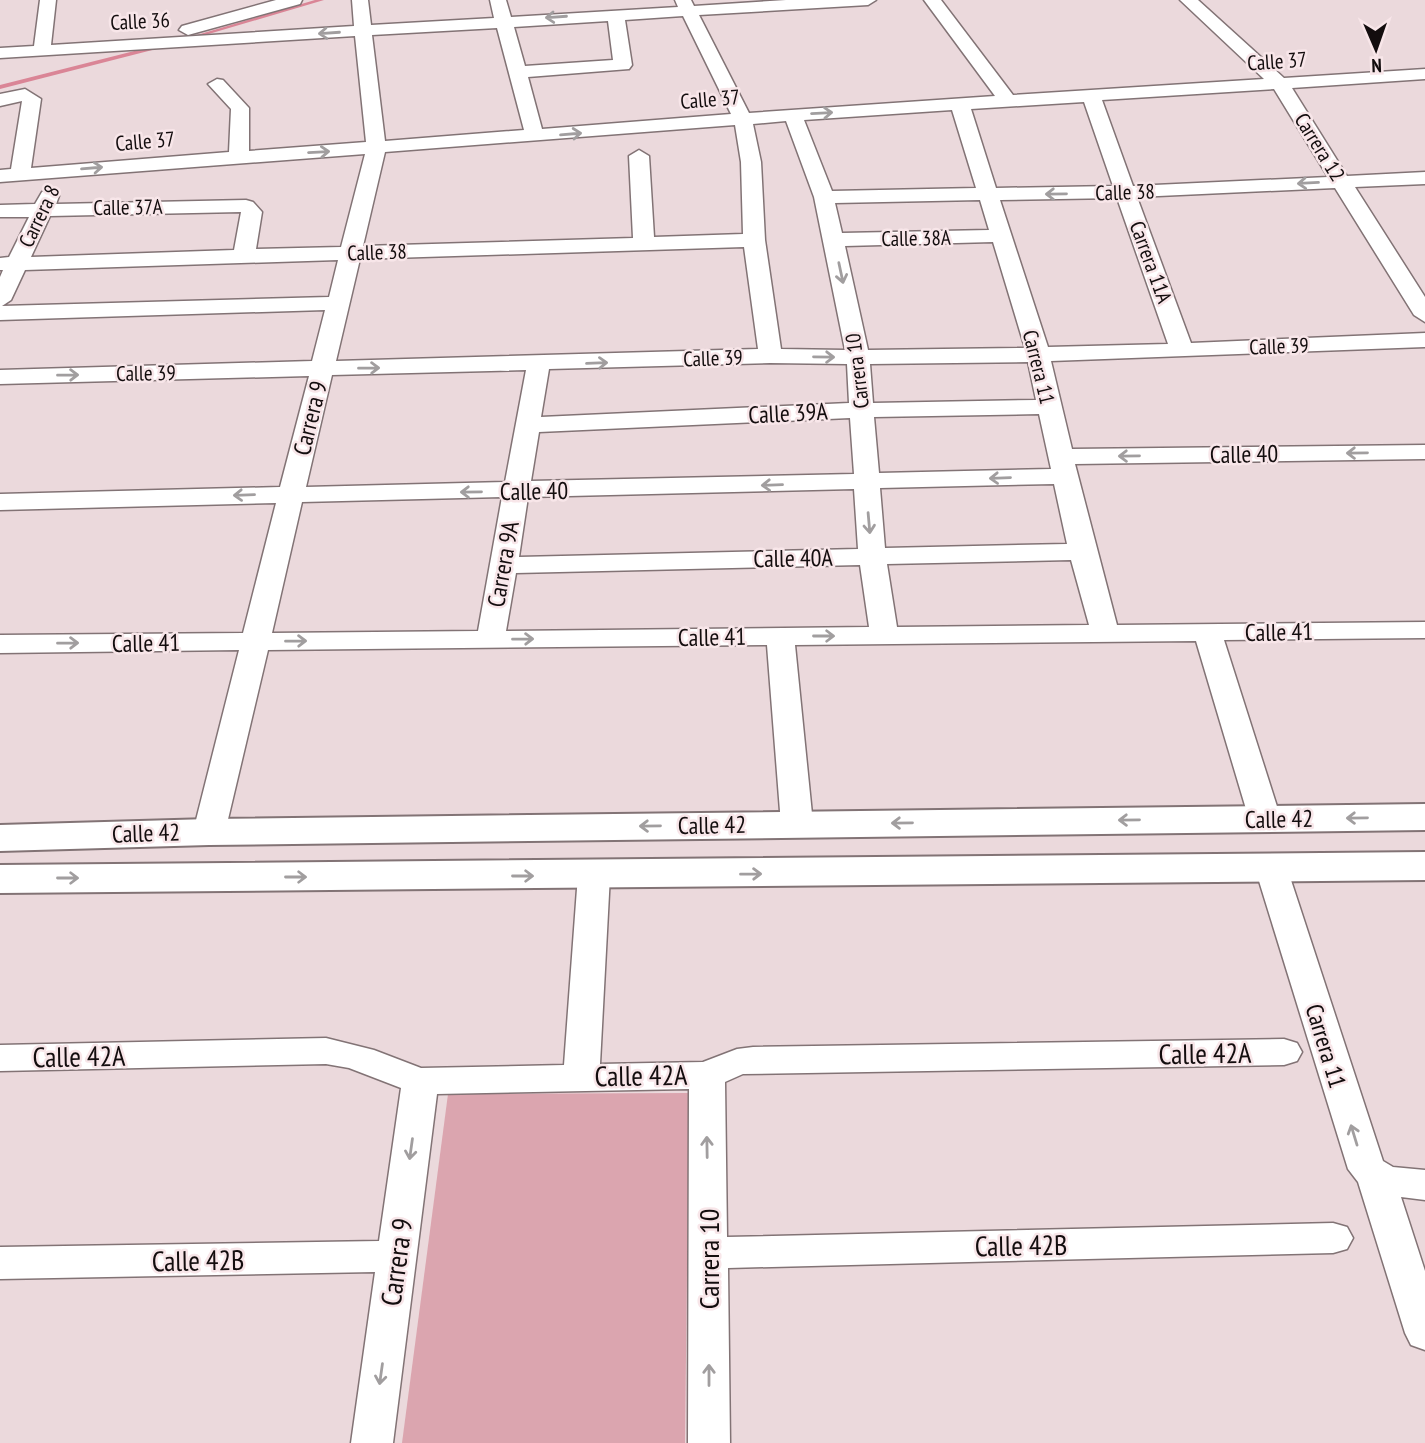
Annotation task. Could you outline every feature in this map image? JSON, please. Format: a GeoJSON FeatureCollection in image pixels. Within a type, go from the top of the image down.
{"type":"FeatureCollection","features":[{"type":"Feature","properties":{"kind":"main road","name":"Calle 42"},"geometry":{"type":"LineString","coordinates":[[0,838],[209,832],[1425,817]]}},
{"type":"Feature","properties":{"kind":"main road","name":"Calle 42"},"geometry":{"type":"LineString","coordinates":[[0,879],[1425,866]]}},
{"type":"Feature","properties":{"kind":"street"},"geometry":{"type":"LineString","coordinates":[[42,49],[48,0]]}},
{"type":"Feature","properties":{"kind":"street"},"geometry":{"type":"LineString","coordinates":[[147,43],[203,18],[294,0]]}},
{"type":"Feature","properties":{"kind":"street","name":"Carrera 9"},"geometry":{"type":"LineString","coordinates":[[209,832],[376,149],[360,0]]}},
{"type":"Feature","properties":{"kind":"street"},"geometry":{"type":"LineString","coordinates":[[498,0],[535,137]]}},
{"type":"Feature","properties":{"kind":"street","name":"Calle 36"},"geometry":{"type":"LineString","coordinates":[[0,53],[503,21],[602,10],[869,0]]}},
{"type":"Feature","properties":{"kind":"street"},"geometry":{"type":"LineString","coordinates":[[932,0],[1009,102]]}},
{"type":"Feature","properties":{"kind":"street","name":"Carrera 12"},"geometry":{"type":"LineString","coordinates":[[1188,0],[1280,84],[1425,315]]}},
{"type":"Feature","properties":{"kind":"street"},"geometry":{"type":"LineString","coordinates":[[686,5],[743,118],[751,162],[754,240],[770,356]]}},
{"type":"Feature","properties":{"kind":"street"},"geometry":{"type":"LineString","coordinates":[[518,72],[623,65],[602,10]]}},
{"type":"Feature","properties":{"kind":"street","name":"Calle 37"},"geometry":{"type":"LineString","coordinates":[[10,175],[239,156],[535,137],[743,118],[1425,74]]}},
{"type":"Feature","properties":{"kind":"street"},"geometry":{"type":"LineString","coordinates":[[217,84],[240,108],[239,156]]}},
{"type":"Feature","properties":{"kind":"street"},"geometry":{"type":"LineString","coordinates":[[0,100],[25,95],[32,99],[10,175]]}},
{"type":"Feature","properties":{"kind":"street","name":"Carrera 11A"},"geometry":{"type":"LineString","coordinates":[[1091,96],[1182,350]]}},
{"type":"Feature","properties":{"kind":"street","name":"Carrera 11"},"geometry":{"type":"LineString","coordinates":[[960,105],[986,195],[1038,353],[1049,407],[1066,466],[1082,552],[1105,633]]}},
{"type":"Feature","properties":{"kind":"street","name":"Carrera 10"},"geometry":{"type":"LineString","coordinates":[[793,115],[824,197],[858,358],[872,556],[884,636]]}},
{"type":"Feature","properties":{"kind":"street"},"geometry":{"type":"LineString","coordinates":[[639,156],[644,244]]}},
{"type":"Feature","properties":{"kind":"street","name":"Carrera 8"},"geometry":{"type":"LineString","coordinates":[[0,300],[8,263],[43,209],[62,170]]}},
{"type":"Feature","properties":{"kind":"street","name":"Calle 38"},"geometry":{"type":"LineString","coordinates":[[824,197],[1125,192],[1425,178]]}},
{"type":"Feature","properties":{"kind":"street","name":"Calle 37A"},"geometry":{"type":"LineString","coordinates":[[0,211],[246,205],[252,212],[244,256]]}},
{"type":"Feature","properties":{"kind":"street","name":"Calle 38A"},"geometry":{"type":"LineString","coordinates":[[834,240],[999,236]]}},
{"type":"Feature","properties":{"kind":"street","name":"Calle 38"},"geometry":{"type":"LineString","coordinates":[[8,263],[754,240]]}},
{"type":"Feature","properties":{"kind":"street"},"geometry":{"type":"LineString","coordinates":[[0,313],[338,303]]}},
{"type":"Feature","properties":{"kind":"street","name":"Calle 39"},"geometry":{"type":"LineString","coordinates":[[0,377],[538,365],[770,356],[858,358],[1182,350],[1425,340]]}},
{"type":"Feature","properties":{"kind":"street","name":"Carrera 9A"},"geometry":{"type":"LineString","coordinates":[[491,639],[538,365]]}},
{"type":"Feature","properties":{"kind":"street","name":"Calle 39A"},"geometry":{"type":"LineString","coordinates":[[527,425],[862,410],[1049,407]]}},
{"type":"Feature","properties":{"kind":"street","name":"Calle 40"},"geometry":{"type":"LineString","coordinates":[[0,502],[291,493],[516,491],[866,482],[1066,466],[1425,452]]}},
{"type":"Feature","properties":{"kind":"street","name":"Calle 40A"},"geometry":{"type":"LineString","coordinates":[[503,565],[1082,552]]}},
{"type":"Feature","properties":{"kind":"street","name":"Calle 41"},"geometry":{"type":"LineString","coordinates":[[0,644],[1425,630]]}},
{"type":"Feature","properties":{"kind":"street"},"geometry":{"type":"LineString","coordinates":[[1207,632],[1265,819]]}},
{"type":"Feature","properties":{"kind":"street"},"geometry":{"type":"LineString","coordinates":[[780,636],[797,824]]}},
{"type":"Feature","properties":{"kind":"street","name":"Carrera 11"},"geometry":{"type":"LineString","coordinates":[[1271,868],[1361,1158],[1375,1176],[1425,1334]]}},
{"type":"Feature","properties":{"kind":"street"},"geometry":{"type":"LineString","coordinates":[[581,1076],[594,875]]}},
{"type":"Feature","properties":{"kind":"street","name":"Calle 42A"},"geometry":{"type":"LineString","coordinates":[[0,1058],[326,1051],[360,1058],[388,1071],[420,1081],[706,1075],[737,1062],[753,1060],[1284,1052]]}},
{"type":"Feature","properties":{"kind":"street","name":"Carrera 10"},"geometry":{"type":"LineString","coordinates":[[706,1075],[709,1443]]}},
{"type":"Feature","properties":{"kind":"street","name":"Carrera 9"},"geometry":{"type":"LineString","coordinates":[[372,1443],[420,1081]]}},
{"type":"Feature","properties":{"kind":"street"},"geometry":{"type":"LineString","coordinates":[[1375,1176],[1398,1185],[1422,1185]]}},
{"type":"Feature","properties":{"kind":"street","name":"Calle 42B"},"geometry":{"type":"LineString","coordinates":[[709,1253],[1333,1238]]}},
{"type":"Feature","properties":{"kind":"street","name":"Calle 42B"},"geometry":{"type":"LineString","coordinates":[[0,1263],[397,1256]]}},
{"type":"Feature","properties":{"kind":"shaded area"},"geometry":{"type":"Polygon","coordinates":[[[689,1093],[685,1443],[402,1443],[448,1094],[689,1093]]]}},
{"type":"Feature","properties":{"kind":"waterway"},"geometry":{"type":"LineString","coordinates":[[183,40],[321,0]]}},
{"type":"Feature","properties":{"kind":"waterway"},"geometry":{"type":"LineString","coordinates":[[0,87],[162,46]]}}]}
